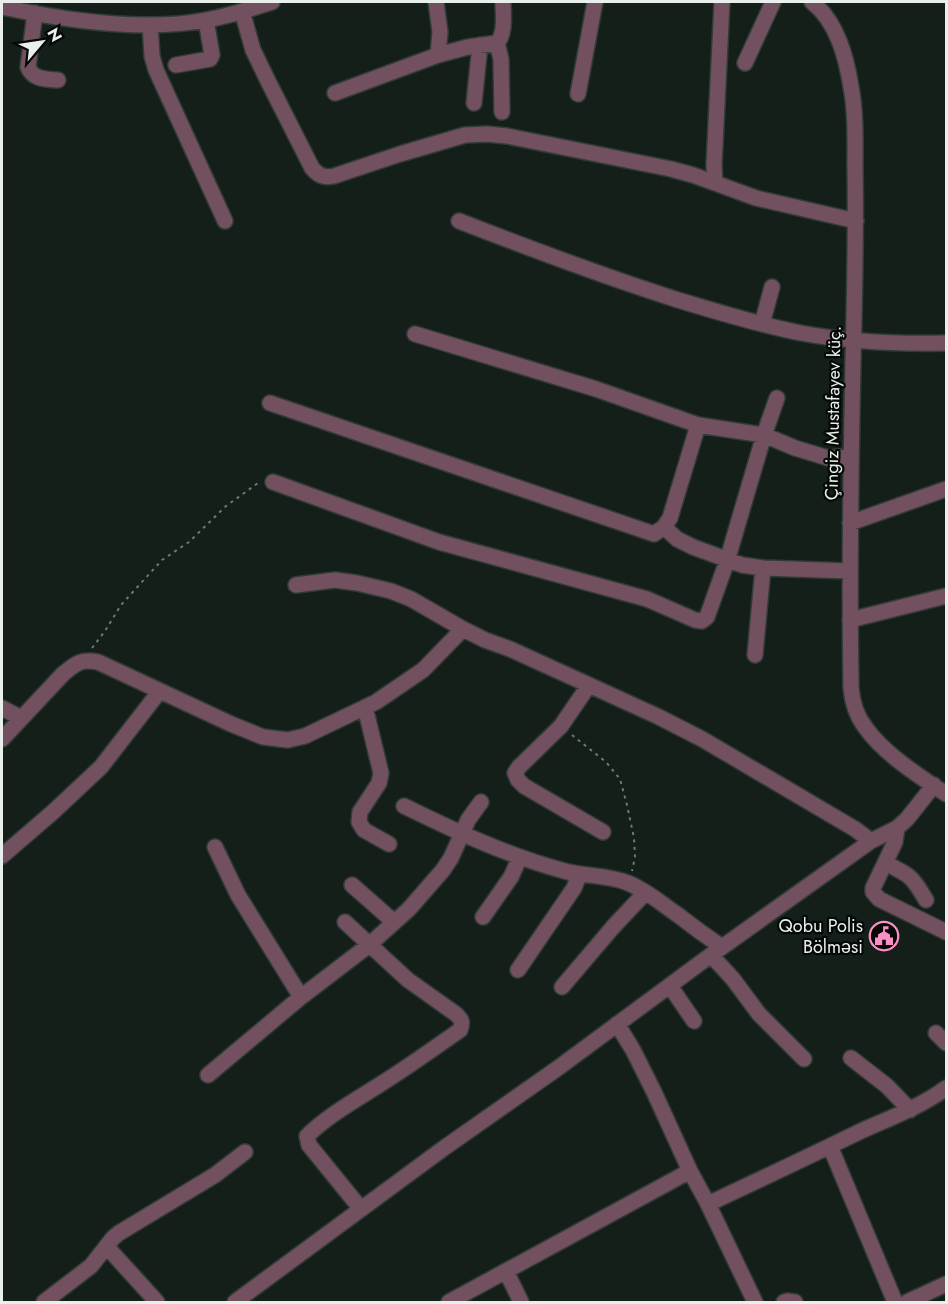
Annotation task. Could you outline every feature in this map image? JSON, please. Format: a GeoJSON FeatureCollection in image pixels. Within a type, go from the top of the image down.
{"type":"FeatureCollection","features":[{"type":"Feature","properties":{"kind":"street"},"geometry":{"type":"LineString","coordinates":[[2,7],[120,24],[150,25],[206,20],[272,2]]}},
{"type":"Feature","properties":{"kind":"street"},"geometry":{"type":"LineString","coordinates":[[436,2],[440,32],[438,55]]}},
{"type":"Feature","properties":{"kind":"street"},"geometry":{"type":"LineString","coordinates":[[335,93],[438,55],[497,43],[501,40],[502,34],[503,2]]}},
{"type":"Feature","properties":{"kind":"street"},"geometry":{"type":"LineString","coordinates":[[578,94],[595,2]]}},
{"type":"Feature","properties":{"kind":"street"},"geometry":{"type":"LineString","coordinates":[[715,183],[722,2]]}},
{"type":"Feature","properties":{"kind":"street"},"geometry":{"type":"LineString","coordinates":[[746,63],[773,2]]}},
{"type":"Feature","properties":{"kind":"street","name":"Çingiz Mustafayev küç."},"geometry":{"type":"LineString","coordinates":[[812,2],[825,16],[840,42],[848,72],[854,111],[856,220],[850,523],[850,687],[852,701],[866,729],[904,764],[940,790]]}},
{"type":"Feature","properties":{"kind":"street"},"geometry":{"type":"LineString","coordinates":[[242,11],[253,50],[267,81],[312,168],[319,176],[334,176],[465,135],[487,134],[671,169],[756,198],[856,220]]}},
{"type":"Feature","properties":{"kind":"street"},"geometry":{"type":"LineString","coordinates":[[35,13],[28,68],[35,77],[58,80]]}},
{"type":"Feature","properties":{"kind":"street"},"geometry":{"type":"LineString","coordinates":[[176,65],[210,59],[212,55],[206,20]]}},
{"type":"Feature","properties":{"kind":"street"},"geometry":{"type":"LineString","coordinates":[[150,25],[152,56],[156,70],[225,221]]}},
{"type":"Feature","properties":{"kind":"street"},"geometry":{"type":"LineString","coordinates":[[497,43],[501,59],[502,112]]}},
{"type":"Feature","properties":{"kind":"street"},"geometry":{"type":"LineString","coordinates":[[474,103],[480,45]]}},
{"type":"Feature","properties":{"kind":"street"},"geometry":{"type":"LineString","coordinates":[[459,221],[556,259],[722,314],[801,333],[853,340],[946,343]]}},
{"type":"Feature","properties":{"kind":"street"},"geometry":{"type":"LineString","coordinates":[[762,324],[772,287]]}},
{"type":"Feature","properties":{"kind":"street"},"geometry":{"type":"LineString","coordinates":[[415,334],[596,389],[698,425],[764,435],[828,458],[851,456]]}},
{"type":"Feature","properties":{"kind":"street"},"geometry":{"type":"LineString","coordinates":[[273,482],[439,542],[647,599],[702,621],[707,617],[727,561],[777,398]]}},
{"type":"Feature","properties":{"kind":"street"},"geometry":{"type":"LineString","coordinates":[[270,403],[654,534],[664,527],[670,518],[698,425]]}},
{"type":"Feature","properties":{"kind":"street"},"geometry":{"type":"LineString","coordinates":[[850,523],[946,489]]}},
{"type":"Feature","properties":{"kind":"street"},"geometry":{"type":"LineString","coordinates":[[664,527],[693,547],[742,565],[762,568],[850,571]]}},
{"type":"Feature","properties":{"kind":"street"},"geometry":{"type":"LineString","coordinates":[[755,655],[762,568]]}},
{"type":"Feature","properties":{"kind":"street"},"geometry":{"type":"LineString","coordinates":[[296,585],[335,580],[392,591],[411,599],[463,629],[659,717],[855,829],[871,841]]}},
{"type":"Feature","properties":{"kind":"street"},"geometry":{"type":"LineString","coordinates":[[850,620],[946,596]]}},
{"type":"Feature","properties":{"kind":"street"},"geometry":{"type":"LineString","coordinates":[[2,739],[63,674],[82,660],[98,662],[159,692],[263,736],[288,740],[305,736],[376,702],[423,670],[463,629]]}},
{"type":"Feature","properties":{"kind":"street"},"geometry":{"type":"LineString","coordinates":[[589,685],[561,726],[515,773],[524,786],[603,832]]}},
{"type":"Feature","properties":{"kind":"street"},"geometry":{"type":"LineString","coordinates":[[2,856],[101,767],[159,692]]}},
{"type":"Feature","properties":{"kind":"street"},"geometry":{"type":"LineString","coordinates":[[365,707],[381,773],[379,783],[360,812],[359,822],[364,830],[389,844]]}},
{"type":"Feature","properties":{"kind":"street"},"geometry":{"type":"LineString","coordinates":[[2,708],[21,718]]}},
{"type":"Feature","properties":{"kind":"street"},"geometry":{"type":"LineString","coordinates":[[235,1302],[717,951],[871,841],[897,828],[940,790]]}},
{"type":"Feature","properties":{"kind":"street"},"geometry":{"type":"LineString","coordinates":[[208,1075],[301,997],[369,945],[409,909],[443,870],[457,848],[468,820],[481,802]]}},
{"type":"Feature","properties":{"kind":"street"},"geometry":{"type":"LineString","coordinates":[[404,806],[461,834],[520,857],[579,875],[607,877],[629,883],[645,892],[717,951],[733,979],[759,1014],[804,1059]]}},
{"type":"Feature","properties":{"kind":"street"},"geometry":{"type":"LineString","coordinates":[[897,828],[895,842],[873,892],[875,896],[946,932]]}},
{"type":"Feature","properties":{"kind":"street"},"geometry":{"type":"LineString","coordinates":[[215,847],[238,895],[301,997]]}},
{"type":"Feature","properties":{"kind":"street"},"geometry":{"type":"LineString","coordinates":[[483,917],[511,877],[520,857]]}},
{"type":"Feature","properties":{"kind":"street"},"geometry":{"type":"LineString","coordinates":[[885,863],[915,880],[926,900]]}},
{"type":"Feature","properties":{"kind":"street"},"geometry":{"type":"LineString","coordinates":[[518,969],[574,888],[579,875]]}},
{"type":"Feature","properties":{"kind":"street"},"geometry":{"type":"LineString","coordinates":[[352,885],[394,922]]}},
{"type":"Feature","properties":{"kind":"street"},"geometry":{"type":"LineString","coordinates":[[562,987],[645,892]]}},
{"type":"Feature","properties":{"kind":"street"},"geometry":{"type":"LineString","coordinates":[[345,922],[408,980],[456,1014],[462,1024],[459,1030],[407,1068],[307,1136],[309,1145],[361,1209]]}},
{"type":"Feature","properties":{"kind":"street"},"geometry":{"type":"LineString","coordinates":[[670,986],[693,1021]]}},
{"type":"Feature","properties":{"kind":"street"},"geometry":{"type":"LineString","coordinates":[[617,1024],[654,1092],[755,1302]]}},
{"type":"Feature","properties":{"kind":"street"},"geometry":{"type":"LineString","coordinates":[[851,1058],[887,1086],[910,1110]]}},
{"type":"Feature","properties":{"kind":"street"},"geometry":{"type":"LineString","coordinates":[[708,1204],[910,1110],[930,1100],[946,1088]]}},
{"type":"Feature","properties":{"kind":"street"},"geometry":{"type":"LineString","coordinates":[[830,1146],[895,1302]]}},
{"type":"Feature","properties":{"kind":"street"},"geometry":{"type":"LineString","coordinates":[[44,1302],[91,1266],[112,1238],[215,1175],[245,1152]]}},
{"type":"Feature","properties":{"kind":"street"},"geometry":{"type":"LineString","coordinates":[[449,1302],[690,1171]]}},
{"type":"Feature","properties":{"kind":"street"},"geometry":{"type":"LineString","coordinates":[[107,1247],[157,1302]]}},
{"type":"Feature","properties":{"kind":"street"},"geometry":{"type":"LineString","coordinates":[[506,1271],[521,1302]]}},
{"type":"Feature","properties":{"kind":"street"},"geometry":{"type":"LineString","coordinates":[[908,1302],[946,1284]]}},
{"type":"Feature","properties":{"kind":"street"},"geometry":{"type":"LineString","coordinates":[[784,1302],[795,1302]]}},
{"type":"Feature","properties":{"kind":"path"},"geometry":{"type":"LineString","coordinates":[[82,660],[105,631],[121,605],[162,560],[189,542],[226,506],[248,489],[260,482],[273,482]]}},
{"type":"Feature","properties":{"kind":"path"},"geometry":{"type":"LineString","coordinates":[[561,726],[606,762],[620,780],[634,838],[635,857],[629,883]]}},
{"type":"Feature","properties":{"kind":"place","name":"Qobu Polis Bölməsi"},"geometry":{"type":"Point","coordinates":[884,936]}}]}
